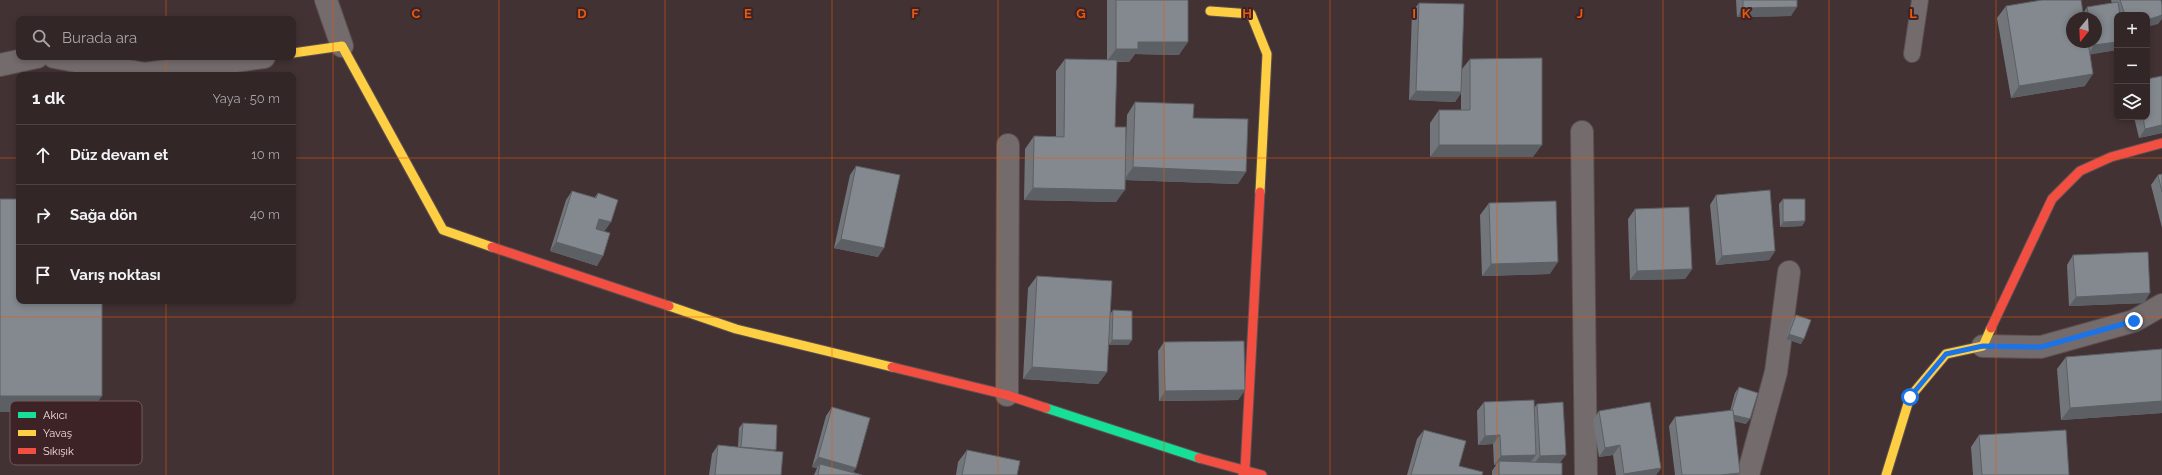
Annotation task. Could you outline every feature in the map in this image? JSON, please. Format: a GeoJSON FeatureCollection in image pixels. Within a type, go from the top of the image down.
{"type":"FeatureCollection","features":[{"type":"Feature","properties":{"kind":"street"},"geometry":{"type":"LineString","coordinates":[[326,0],[342,46],[444,230],[736,329],[1007,395],[1185,454],[1244,472],[1262,475]]}},
{"type":"Feature","properties":{"kind":"street"},"geometry":{"type":"LineString","coordinates":[[1210,12],[1251,14],[1266,54],[1244,472]]}},
{"type":"Feature","properties":{"kind":"street"},"geometry":{"type":"LineString","coordinates":[[296,53],[342,46]]}},
{"type":"Feature","properties":{"kind":"street"},"geometry":{"type":"LineString","coordinates":[[0,65],[23,60]]}},
{"type":"Feature","properties":{"kind":"street"},"geometry":{"type":"LineString","coordinates":[[70,60],[134,72]]}},
{"type":"Feature","properties":{"kind":"street"},"geometry":{"type":"LineString","coordinates":[[159,72],[243,60]]}},
{"type":"Feature","properties":{"kind":"street"},"geometry":{"type":"LineString","coordinates":[[1582,132],[1586,475]]}},
{"type":"Feature","properties":{"kind":"street"},"geometry":{"type":"LineString","coordinates":[[1983,346],[2052,199],[2080,171],[2111,157],[2162,143]]}},
{"type":"Feature","properties":{"kind":"street"},"geometry":{"type":"LineString","coordinates":[[1007,395],[1008,145]]}},
{"type":"Feature","properties":{"kind":"street"},"geometry":{"type":"LineString","coordinates":[[1748,475],[1776,372],[1788,272]]}},
{"type":"Feature","properties":{"kind":"street"},"geometry":{"type":"LineString","coordinates":[[1886,475],[1910,397],[1946,354],[1983,346],[2041,347],[2134,321],[2162,305]]}},
{"type":"Feature","properties":{"kind":"lane"},"geometry":{"type":"LineString","coordinates":[[1912,54],[1920,0]]}},
{"type":"Feature","properties":{"kind":"building"},"geometry":{"type":"Polygon","coordinates":[[[1116,0],[1188,0],[1188,42],[1138,42],[1138,49],[1116,49],[1116,0]]]}},
{"type":"Feature","properties":{"kind":"building"},"geometry":{"type":"Polygon","coordinates":[[[1743,0],[1797,0],[1797,7],[1743,8],[1743,0]]]}},
{"type":"Feature","properties":{"kind":"building"},"geometry":{"type":"Polygon","coordinates":[[[2042,0],[2081,0],[2083,12],[2066,12],[2066,48],[2089,48],[2093,74],[2019,86],[2006,6],[2042,0]]]}},
{"type":"Feature","properties":{"kind":"building"},"geometry":{"type":"Polygon","coordinates":[[[2120,0],[2161,0],[2162,15],[2150,19],[2150,12],[2124,12],[2120,0]]]}},
{"type":"Feature","properties":{"kind":"building"},"geometry":{"type":"Polygon","coordinates":[[[2118,2],[2120,12],[2114,12],[2114,42],[2102,44],[2102,12],[2088,12],[2087,7],[2118,2]]]}},
{"type":"Feature","properties":{"kind":"building"},"geometry":{"type":"Polygon","coordinates":[[[1419,3],[1464,4],[1461,92],[1416,91],[1419,3]]]}},
{"type":"Feature","properties":{"kind":"building"},"geometry":{"type":"Polygon","coordinates":[[[1542,58],[1542,145],[1439,145],[1439,110],[1470,110],[1470,59],[1542,58]]]}},
{"type":"Feature","properties":{"kind":"building"},"geometry":{"type":"Polygon","coordinates":[[[1065,59],[1117,60],[1115,127],[1126,127],[1125,190],[1033,188],[1034,136],[1064,137],[1065,59]]]}},
{"type":"Feature","properties":{"kind":"building"},"geometry":{"type":"Polygon","coordinates":[[[2162,76],[2162,125],[2145,129],[2144,120],[2150,120],[2150,78],[2162,76]]]}},
{"type":"Feature","properties":{"kind":"building"},"geometry":{"type":"Polygon","coordinates":[[[1135,102],[1194,104],[1193,118],[1248,119],[1246,172],[1133,167],[1135,102]]]}},
{"type":"Feature","properties":{"kind":"building"},"geometry":{"type":"Polygon","coordinates":[[[856,166],[900,175],[884,248],[841,239],[856,166]]]}},
{"type":"Feature","properties":{"kind":"building"},"geometry":{"type":"Polygon","coordinates":[[[2162,174],[2162,192],[2158,175],[2162,174]]]}},
{"type":"Feature","properties":{"kind":"building"},"geometry":{"type":"Polygon","coordinates":[[[1770,190],[1775,251],[1722,256],[1716,195],[1770,190]]]}},
{"type":"Feature","properties":{"kind":"building"},"geometry":{"type":"Polygon","coordinates":[[[572,191],[596,198],[598,193],[618,200],[611,222],[599,219],[596,229],[610,233],[603,256],[556,242],[572,191]]]}},
{"type":"Feature","properties":{"kind":"building"},"geometry":{"type":"Polygon","coordinates":[[[0,199],[16,199],[16,304],[102,304],[102,396],[0,396],[0,199]]]}},
{"type":"Feature","properties":{"kind":"building"},"geometry":{"type":"Polygon","coordinates":[[[1783,199],[1805,199],[1805,221],[1783,222],[1783,199]]]}},
{"type":"Feature","properties":{"kind":"building"},"geometry":{"type":"Polygon","coordinates":[[[1556,201],[1558,262],[1491,264],[1489,203],[1556,201]]]}},
{"type":"Feature","properties":{"kind":"building"},"geometry":{"type":"Polygon","coordinates":[[[1689,207],[1692,269],[1637,271],[1635,209],[1689,207]]]}},
{"type":"Feature","properties":{"kind":"building"},"geometry":{"type":"Polygon","coordinates":[[[2148,252],[2150,293],[2076,297],[2073,255],[2148,252]]]}},
{"type":"Feature","properties":{"kind":"building"},"geometry":{"type":"Polygon","coordinates":[[[1037,276],[1112,281],[1107,372],[1032,367],[1037,276]]]}},
{"type":"Feature","properties":{"kind":"building"},"geometry":{"type":"Polygon","coordinates":[[[1113,310],[1132,311],[1132,340],[1112,340],[1113,310]]]}},
{"type":"Feature","properties":{"kind":"building"},"geometry":{"type":"Polygon","coordinates":[[[1796,315],[1811,320],[1804,339],[1789,334],[1796,315]]]}},
{"type":"Feature","properties":{"kind":"building"},"geometry":{"type":"Polygon","coordinates":[[[1244,341],[1245,390],[1165,391],[1164,342],[1244,341]]]}},
{"type":"Feature","properties":{"kind":"building"},"geometry":{"type":"Polygon","coordinates":[[[2162,349],[2162,401],[2070,408],[2066,357],[2162,349]]]}},
{"type":"Feature","properties":{"kind":"building"},"geometry":{"type":"Polygon","coordinates":[[[1739,387],[1758,393],[1750,419],[1733,415],[1732,410],[1739,387]]]}},
{"type":"Feature","properties":{"kind":"building"},"geometry":{"type":"Polygon","coordinates":[[[1534,400],[1536,455],[1501,456],[1500,435],[1485,436],[1484,402],[1534,400]]]}},
{"type":"Feature","properties":{"kind":"building"},"geometry":{"type":"Polygon","coordinates":[[[1563,402],[1566,455],[1540,456],[1537,404],[1563,402]]]}},
{"type":"Feature","properties":{"kind":"building"},"geometry":{"type":"Polygon","coordinates":[[[1650,402],[1661,468],[1624,474],[1620,445],[1605,448],[1599,411],[1650,402]]]}},
{"type":"Feature","properties":{"kind":"building"},"geometry":{"type":"Polygon","coordinates":[[[832,407],[870,418],[856,468],[818,457],[832,407]]]}},
{"type":"Feature","properties":{"kind":"building"},"geometry":{"type":"Polygon","coordinates":[[[1733,410],[1740,473],[1720,475],[1682,475],[1675,417],[1733,410]]]}},
{"type":"Feature","properties":{"kind":"building"},"geometry":{"type":"Polygon","coordinates":[[[743,423],[777,425],[776,450],[741,447],[743,423]]]}},
{"type":"Feature","properties":{"kind":"building"},"geometry":{"type":"Polygon","coordinates":[[[1424,430],[1466,441],[1459,466],[1483,472],[1482,475],[1411,475],[1424,430]]]}},
{"type":"Feature","properties":{"kind":"building"},"geometry":{"type":"Polygon","coordinates":[[[2066,430],[2069,475],[1982,475],[1979,435],[2066,430]]]}},
{"type":"Feature","properties":{"kind":"building"},"geometry":{"type":"Polygon","coordinates":[[[718,445],[783,452],[781,475],[715,475],[718,445]]]}},
{"type":"Feature","properties":{"kind":"building"},"geometry":{"type":"Polygon","coordinates":[[[967,450],[1020,461],[1017,475],[962,475],[967,450]]]}},
{"type":"Feature","properties":{"kind":"building"},"geometry":{"type":"Polygon","coordinates":[[[1499,461],[1562,463],[1562,475],[1499,475],[1499,461]]]}},
{"type":"Feature","properties":{"kind":"building"},"geometry":{"type":"Polygon","coordinates":[[[820,464],[862,475],[818,475],[820,464]]]}},
{"type":"Feature","properties":{"kind":"traffic: fast"},"geometry":{"type":"LineString","coordinates":[[1046,408],[1199,458]]}},
{"type":"Feature","properties":{"kind":"traffic: slow"},"geometry":{"type":"LineString","coordinates":[[1210,11],[1251,14],[1267,54],[1260,192]]}},
{"type":"Feature","properties":{"kind":"traffic: slow"},"geometry":{"type":"LineString","coordinates":[[296,53],[342,46],[443,230],[492,247]]}},
{"type":"Feature","properties":{"kind":"traffic: slow"},"geometry":{"type":"LineString","coordinates":[[669,306],[736,329],[892,367]]}},
{"type":"Feature","properties":{"kind":"traffic: slow"},"geometry":{"type":"LineString","coordinates":[[1886,475],[1910,397],[1946,354],[1983,346],[1991,328]]}},
{"type":"Feature","properties":{"kind":"traffic: jam"},"geometry":{"type":"LineString","coordinates":[[1991,328],[2052,199],[2080,171],[2111,157],[2162,143]]}},
{"type":"Feature","properties":{"kind":"traffic: jam"},"geometry":{"type":"LineString","coordinates":[[1243,475],[1245,470],[1260,192]]}},
{"type":"Feature","properties":{"kind":"traffic: jam"},"geometry":{"type":"LineString","coordinates":[[492,247],[669,306]]}},
{"type":"Feature","properties":{"kind":"traffic: jam"},"geometry":{"type":"LineString","coordinates":[[892,367],[1007,395],[1046,408]]}},
{"type":"Feature","properties":{"kind":"traffic: jam"},"geometry":{"type":"LineString","coordinates":[[1199,458],[1262,475]]}},
{"type":"Feature","properties":{"kind":"route"},"geometry":{"type":"LineString","coordinates":[[1910,397],[1946,354],[1983,346],[2041,347],[2134,321]]}}]}
